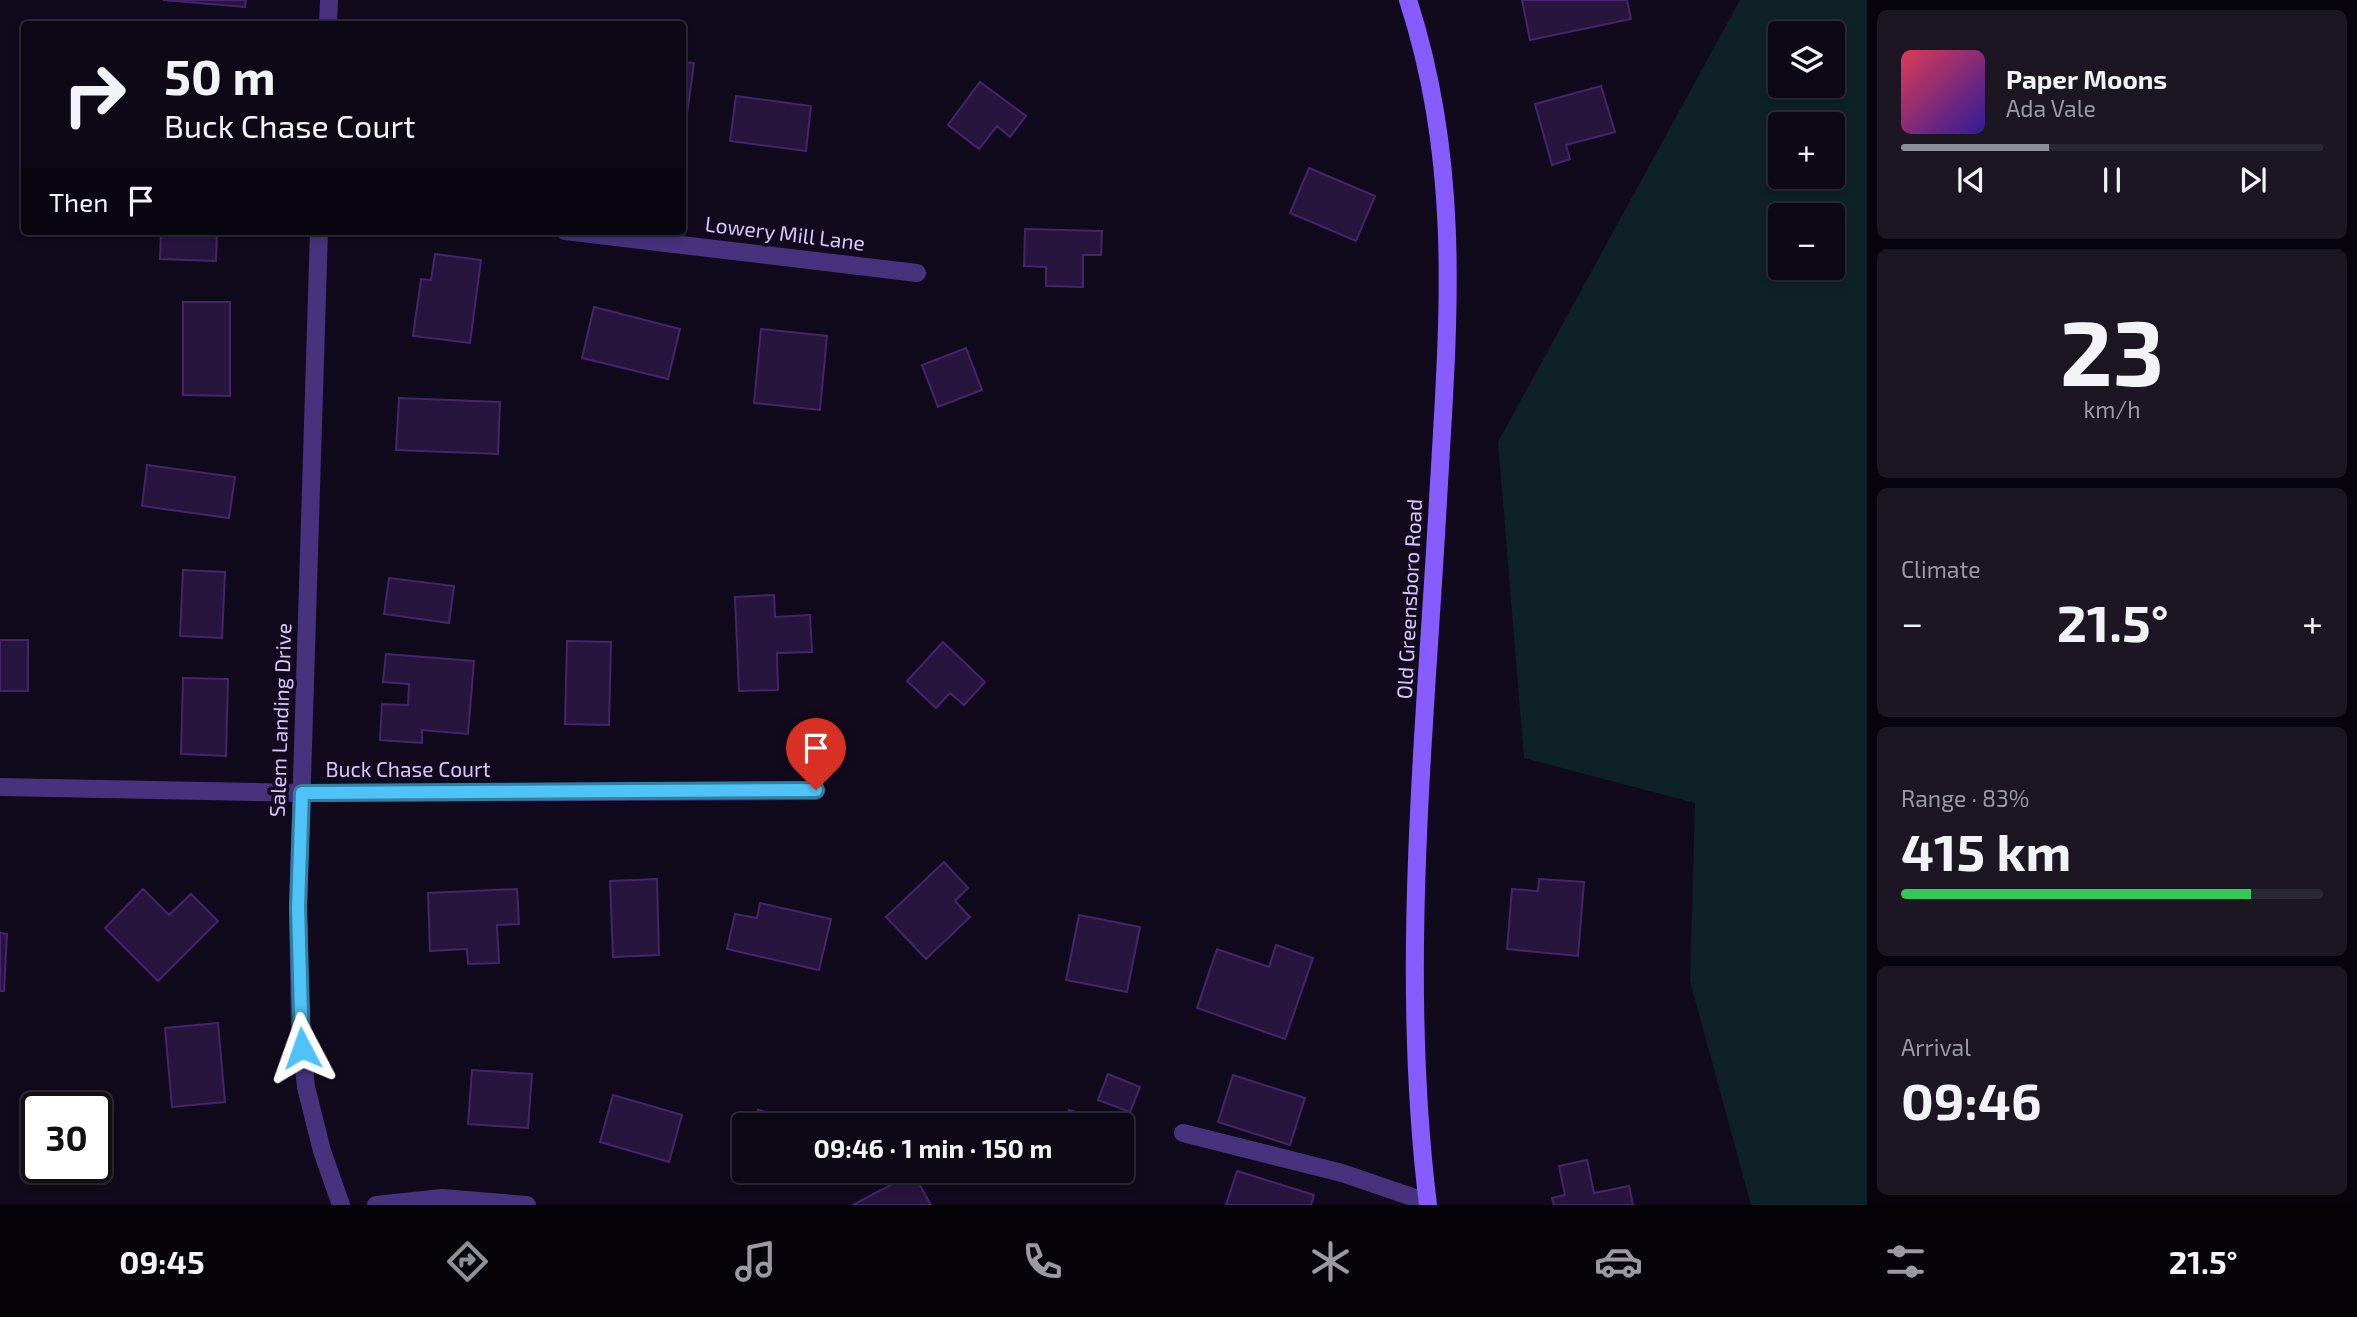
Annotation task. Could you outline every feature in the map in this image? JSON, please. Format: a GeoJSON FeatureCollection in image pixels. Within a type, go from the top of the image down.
{"type":"FeatureCollection","features":[{"type":"Feature","properties":{"kind":"main road","name":"Old Greensboro Road"},"geometry":{"type":"LineString","coordinates":[[1408,0],[1433,94],[1450,248],[1415,903],[1416,1070],[1427,1203]]}},
{"type":"Feature","properties":{"kind":"street"},"geometry":{"type":"LineString","coordinates":[[328,21],[329,0]]}},
{"type":"Feature","properties":{"kind":"street","name":"Salem Landing Drive"},"geometry":{"type":"LineString","coordinates":[[319,235],[298,907],[300,1028],[306,1087],[322,1151],[341,1205]]}},
{"type":"Feature","properties":{"kind":"street","name":"Lowery Mill Lane"},"geometry":{"type":"LineString","coordinates":[[598,235],[916,273]]}},
{"type":"Feature","properties":{"kind":"street","name":"Buck Chase Court"},"geometry":{"type":"LineString","coordinates":[[0,787],[302,793],[816,790]]}},
{"type":"Feature","properties":{"kind":"street"},"geometry":{"type":"LineString","coordinates":[[1183,1133],[1342,1173],[1427,1203]]}},
{"type":"Feature","properties":{"kind":"street"},"geometry":{"type":"LineString","coordinates":[[376,1205],[442,1198],[491,1199],[527,1205]]}},
{"type":"Feature","properties":{"kind":"green space"},"geometry":{"type":"Polygon","coordinates":[[[1740,0],[1867,0],[1867,1205],[1751,1205],[1690,981],[1695,803],[1524,758],[1498,442],[1740,0]]]}},
{"type":"Feature","properties":{"kind":"building"},"geometry":{"type":"Polygon","coordinates":[[[163,0],[246,0],[245,7],[163,0]]]}},
{"type":"Feature","properties":{"kind":"building"},"geometry":{"type":"Polygon","coordinates":[[[1522,0],[1627,0],[1631,19],[1530,40],[1522,0]]]}},
{"type":"Feature","properties":{"kind":"building"},"geometry":{"type":"Polygon","coordinates":[[[686,62],[694,63],[686,114],[686,62]]]}},
{"type":"Feature","properties":{"kind":"building"},"geometry":{"type":"Polygon","coordinates":[[[980,82],[1026,116],[1010,137],[997,126],[979,149],[948,125],[980,82]]]}},
{"type":"Feature","properties":{"kind":"building"},"geometry":{"type":"Polygon","coordinates":[[[1601,86],[1615,132],[1566,145],[1570,159],[1552,165],[1535,104],[1601,86]]]}},
{"type":"Feature","properties":{"kind":"building"},"geometry":{"type":"Polygon","coordinates":[[[736,96],[811,106],[806,151],[730,141],[736,96]]]}},
{"type":"Feature","properties":{"kind":"building"},"geometry":{"type":"Polygon","coordinates":[[[1309,168],[1375,196],[1356,241],[1290,213],[1309,168]]]}},
{"type":"Feature","properties":{"kind":"building"},"geometry":{"type":"Polygon","coordinates":[[[1025,229],[1102,231],[1101,255],[1083,255],[1083,287],[1046,286],[1046,267],[1024,266],[1025,229]]]}},
{"type":"Feature","properties":{"kind":"building"},"geometry":{"type":"Polygon","coordinates":[[[161,235],[217,235],[216,261],[160,259],[161,235]]]}},
{"type":"Feature","properties":{"kind":"building"},"geometry":{"type":"Polygon","coordinates":[[[435,254],[481,260],[470,343],[413,336],[421,279],[431,280],[435,254]]]}},
{"type":"Feature","properties":{"kind":"building"},"geometry":{"type":"Polygon","coordinates":[[[183,302],[230,302],[230,396],[183,395],[183,302]]]}},
{"type":"Feature","properties":{"kind":"building"},"geometry":{"type":"Polygon","coordinates":[[[594,307],[680,329],[668,379],[582,358],[594,307]]]}},
{"type":"Feature","properties":{"kind":"building"},"geometry":{"type":"Polygon","coordinates":[[[761,329],[827,336],[820,410],[754,403],[761,329]]]}},
{"type":"Feature","properties":{"kind":"building"},"geometry":{"type":"Polygon","coordinates":[[[966,348],[982,390],[938,407],[922,365],[966,348]]]}},
{"type":"Feature","properties":{"kind":"building"},"geometry":{"type":"Polygon","coordinates":[[[399,398],[500,402],[498,454],[396,450],[399,398]]]}},
{"type":"Feature","properties":{"kind":"building"},"geometry":{"type":"Polygon","coordinates":[[[147,465],[235,477],[229,518],[142,506],[147,465]]]}},
{"type":"Feature","properties":{"kind":"building"},"geometry":{"type":"Polygon","coordinates":[[[183,570],[225,572],[222,638],[180,636],[183,570]]]}},
{"type":"Feature","properties":{"kind":"building"},"geometry":{"type":"Polygon","coordinates":[[[389,578],[454,586],[449,623],[384,614],[389,578]]]}},
{"type":"Feature","properties":{"kind":"building"},"geometry":{"type":"Polygon","coordinates":[[[774,595],[775,617],[810,615],[812,652],[777,653],[778,690],[739,691],[735,597],[774,595]]]}},
{"type":"Feature","properties":{"kind":"building"},"geometry":{"type":"Polygon","coordinates":[[[0,640],[28,640],[28,691],[0,691],[0,640]]]}},
{"type":"Feature","properties":{"kind":"building"},"geometry":{"type":"Polygon","coordinates":[[[567,641],[611,642],[609,725],[565,724],[567,641]]]}},
{"type":"Feature","properties":{"kind":"building"},"geometry":{"type":"Polygon","coordinates":[[[943,642],[985,682],[964,705],[950,693],[936,708],[907,681],[943,642]]]}},
{"type":"Feature","properties":{"kind":"building"},"geometry":{"type":"Polygon","coordinates":[[[386,654],[474,661],[468,734],[422,730],[422,743],[380,740],[382,704],[408,705],[409,684],[383,682],[386,654]]]}},
{"type":"Feature","properties":{"kind":"building"},"geometry":{"type":"Polygon","coordinates":[[[183,678],[228,679],[226,756],[181,754],[183,678]]]}},
{"type":"Feature","properties":{"kind":"building"},"geometry":{"type":"Polygon","coordinates":[[[944,862],[968,888],[955,901],[970,917],[926,959],[886,917],[944,862]]]}},
{"type":"Feature","properties":{"kind":"building"},"geometry":{"type":"Polygon","coordinates":[[[657,879],[659,955],[613,957],[610,881],[657,879]]]}},
{"type":"Feature","properties":{"kind":"building"},"geometry":{"type":"Polygon","coordinates":[[[1539,879],[1584,882],[1578,956],[1507,949],[1512,889],[1538,891],[1539,879]]]}},
{"type":"Feature","properties":{"kind":"building"},"geometry":{"type":"Polygon","coordinates":[[[143,889],[169,915],[191,894],[218,921],[158,981],[105,928],[143,889]]]}},
{"type":"Feature","properties":{"kind":"building"},"geometry":{"type":"Polygon","coordinates":[[[517,889],[519,924],[497,925],[499,963],[468,964],[467,949],[430,951],[428,893],[517,889]]]}},
{"type":"Feature","properties":{"kind":"building"},"geometry":{"type":"Polygon","coordinates":[[[760,903],[831,919],[819,970],[727,949],[735,914],[757,918],[760,903]]]}},
{"type":"Feature","properties":{"kind":"building"},"geometry":{"type":"Polygon","coordinates":[[[1079,915],[1140,927],[1127,992],[1066,980],[1079,915]]]}},
{"type":"Feature","properties":{"kind":"building"},"geometry":{"type":"Polygon","coordinates":[[[0,933],[7,934],[4,991],[0,991],[0,933]]]}},
{"type":"Feature","properties":{"kind":"building"},"geometry":{"type":"Polygon","coordinates":[[[1276,945],[1313,958],[1285,1039],[1197,1008],[1217,949],[1269,967],[1276,945]]]}},
{"type":"Feature","properties":{"kind":"building"},"geometry":{"type":"Polygon","coordinates":[[[218,1023],[225,1102],[172,1107],[165,1028],[218,1023]]]}},
{"type":"Feature","properties":{"kind":"building"},"geometry":{"type":"Polygon","coordinates":[[[472,1070],[532,1074],[528,1128],[468,1124],[472,1070]]]}},
{"type":"Feature","properties":{"kind":"building"},"geometry":{"type":"Polygon","coordinates":[[[1108,1074],[1140,1087],[1130,1112],[1098,1100],[1108,1074]]]}},
{"type":"Feature","properties":{"kind":"building"},"geometry":{"type":"Polygon","coordinates":[[[1233,1075],[1305,1098],[1290,1145],[1218,1122],[1233,1075]]]}},
{"type":"Feature","properties":{"kind":"building"},"geometry":{"type":"Polygon","coordinates":[[[613,1095],[682,1115],[669,1162],[600,1142],[613,1095]]]}},
{"type":"Feature","properties":{"kind":"building"},"geometry":{"type":"Polygon","coordinates":[[[1587,1160],[1594,1193],[1629,1186],[1633,1205],[1554,1205],[1552,1198],[1565,1195],[1559,1166],[1587,1160]]]}},
{"type":"Feature","properties":{"kind":"building"},"geometry":{"type":"Polygon","coordinates":[[[1237,1171],[1314,1195],[1311,1205],[1226,1205],[1237,1171]]]}},
{"type":"Feature","properties":{"kind":"building"},"geometry":{"type":"Polygon","coordinates":[[[894,1183],[919,1183],[931,1205],[853,1205],[894,1183]]]}},
{"type":"Feature","properties":{"kind":"route"},"geometry":{"type":"LineString","coordinates":[[302,1048],[298,907],[302,793],[816,790]]}}]}
